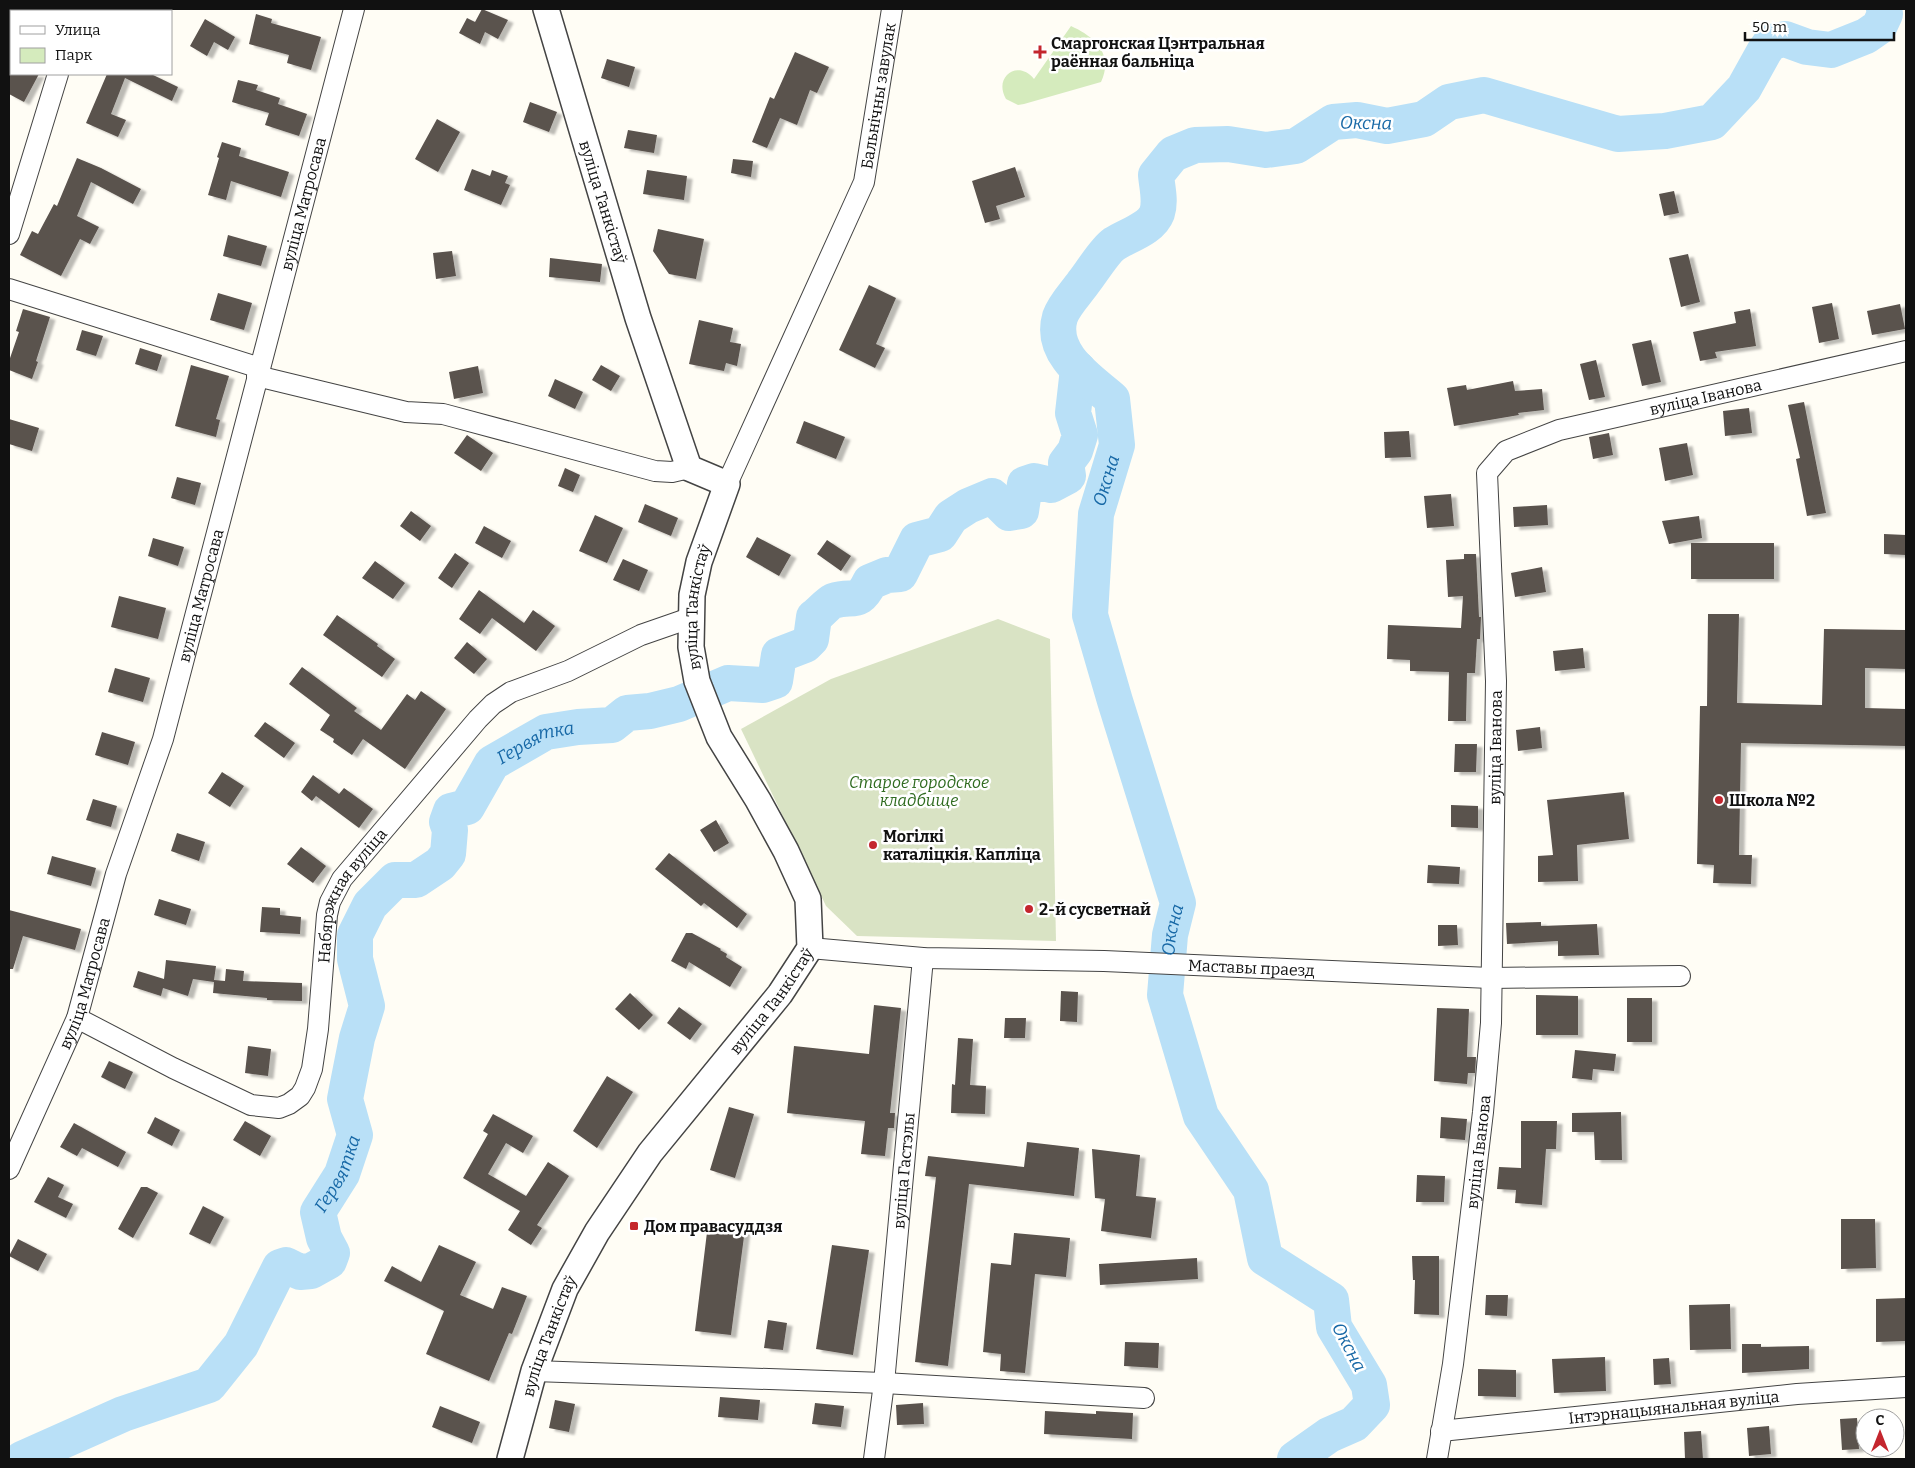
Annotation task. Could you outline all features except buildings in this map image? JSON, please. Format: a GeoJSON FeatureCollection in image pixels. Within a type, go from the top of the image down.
{"type":"FeatureCollection","features":[{"type":"Feature","properties":{"kind":"street","name":"вуліца Матросава"},"geometry":{"type":"LineString","coordinates":[[9,1168],[77,1018],[116,874],[163,740],[354,9]]}},
{"type":"Feature","properties":{"kind":"street","name":"вуліца Танкістаў"},"geometry":{"type":"LineString","coordinates":[[546,9],[638,318],[689,468]]}},
{"type":"Feature","properties":{"kind":"street","name":"Бальнічны завулак"},"geometry":{"type":"LineString","coordinates":[[864,182],[892,9]]}},
{"type":"Feature","properties":{"kind":"street"},"geometry":{"type":"LineString","coordinates":[[9,234],[58,75]]}},
{"type":"Feature","properties":{"kind":"street","name":"вуліца Танкістаў"},"geometry":{"type":"LineString","coordinates":[[510,1459],[534,1371],[565,1289],[597,1232],[650,1153],[780,994],[810,948],[808,899],[786,851],[719,737],[697,681],[691,647],[690,618],[692,595],[699,562],[727,484],[864,182]]}},
{"type":"Feature","properties":{"kind":"street"},"geometry":{"type":"LineString","coordinates":[[9,289],[259,372],[406,412],[443,414],[655,472],[672,472],[689,468],[727,484]]}},
{"type":"Feature","properties":{"kind":"street","name":"вуліца Іванова"},"geometry":{"type":"LineString","coordinates":[[1437,1459],[1453,1364],[1483,1112],[1491,1023],[1490,978],[1496,681],[1487,474],[1506,451],[1559,430],[1906,352]]}},
{"type":"Feature","properties":{"kind":"street","name":"Набярэжная вуліца"},"geometry":{"type":"LineString","coordinates":[[77,1018],[173,1068],[251,1105],[280,1108],[294,1102],[305,1088],[312,1069],[318,1029],[327,915],[330,902],[342,879],[478,718],[493,704],[511,692],[568,671],[641,635],[690,618]]}},
{"type":"Feature","properties":{"kind":"street","name":"Маставы праезд"},"geometry":{"type":"LineString","coordinates":[[810,948],[922,958],[1104,961],[1490,978],[1680,976]]}},
{"type":"Feature","properties":{"kind":"street","name":"вуліца Гастэлы"},"geometry":{"type":"LineString","coordinates":[[874,1459],[884,1383],[922,958]]}},
{"type":"Feature","properties":{"kind":"street"},"geometry":{"type":"LineString","coordinates":[[534,1371],[884,1383],[1144,1398]]}},
{"type":"Feature","properties":{"kind":"street","name":"Інтэрнацыянальная вуліца"},"geometry":{"type":"LineString","coordinates":[[1441,1431],[1797,1394],[1906,1387]]}},
{"type":"Feature","properties":{"kind":"green space"},"geometry":{"type":"Polygon","coordinates":[[[1071,26],[1088,35],[1104,55],[1104,72],[1101,82],[1024,104],[1018,105],[1006,99],[1003,84],[1009,73],[1021,71],[1028,73],[1034,79],[1071,26]]]}},
{"type":"Feature","properties":{"kind":"green space","name":"Старое городское кладбище"},"geometry":{"type":"Polygon","coordinates":[[[998,619],[1050,639],[1056,941],[857,936],[826,906],[741,729],[831,679],[998,619]]]}},
{"type":"Feature","properties":{"kind":"waterway","name":"Оксна"},"geometry":{"type":"LineString","coordinates":[[1295,1459],[1329,1435],[1354,1424],[1372,1405],[1369,1385],[1334,1327],[1331,1300],[1265,1258],[1251,1190],[1201,1116],[1165,995],[1170,935],[1178,903],[1090,615],[1096,514],[1117,445],[1112,399],[1083,374],[1066,354],[1060,343],[1058,330],[1060,317],[1067,304],[1110,247],[1138,231],[1154,219],[1159,204],[1156,175],[1173,154],[1195,145],[1228,144],[1266,150],[1296,146],[1333,122],[1357,120],[1387,126],[1424,119],[1449,102],[1484,95],[1618,134],[1665,131],[1712,122],[1744,88],[1771,42],[1785,39],[1807,47],[1831,50],[1866,36],[1879,27],[1885,14],[1884,9]]}},
{"type":"Feature","properties":{"kind":"waterway","name":"Гервятка"},"geometry":{"type":"LineString","coordinates":[[22,1459],[123,1414],[209,1385],[241,1345],[280,1267],[286,1265],[300,1272],[311,1271],[329,1261],[332,1253],[324,1238],[318,1212],[342,1174],[355,1135],[345,1099],[357,1038],[367,1006],[355,959],[355,935],[370,905],[395,880],[416,880],[440,864],[448,854],[450,830],[447,822],[451,811],[467,807],[492,763],[546,732],[578,727],[612,725],[627,713],[650,711],[679,704],[728,683],[763,685],[775,681],[779,655],[805,645],[811,639],[814,617],[833,601],[862,595],[870,582],[887,575],[900,574],[917,540],[940,534],[951,517],[968,506],[992,496],[1009,513],[1021,511],[1025,484],[1034,481],[1051,485],[1068,476],[1066,463],[1075,451],[1080,435],[1073,413],[1078,369]]}},
{"type":"Feature","properties":{"kind":"place","name":"Смаргонская Цэнтральная раённая бальніца"},"geometry":{"type":"Point","coordinates":[1040,52]}},
{"type":"Feature","properties":{"kind":"place","name":"Школа №2"},"geometry":{"type":"Point","coordinates":[1719,800]}},
{"type":"Feature","properties":{"kind":"place","name":"Могілкі каталіцкія. Капліца"},"geometry":{"type":"Point","coordinates":[873,845]}},
{"type":"Feature","properties":{"kind":"place","name":"2-й сусветнай"},"geometry":{"type":"Point","coordinates":[1029,909]}},
{"type":"Feature","properties":{"kind":"place","name":"Дом правасуддзя"},"geometry":{"type":"Point","coordinates":[634,1226]}}]}
